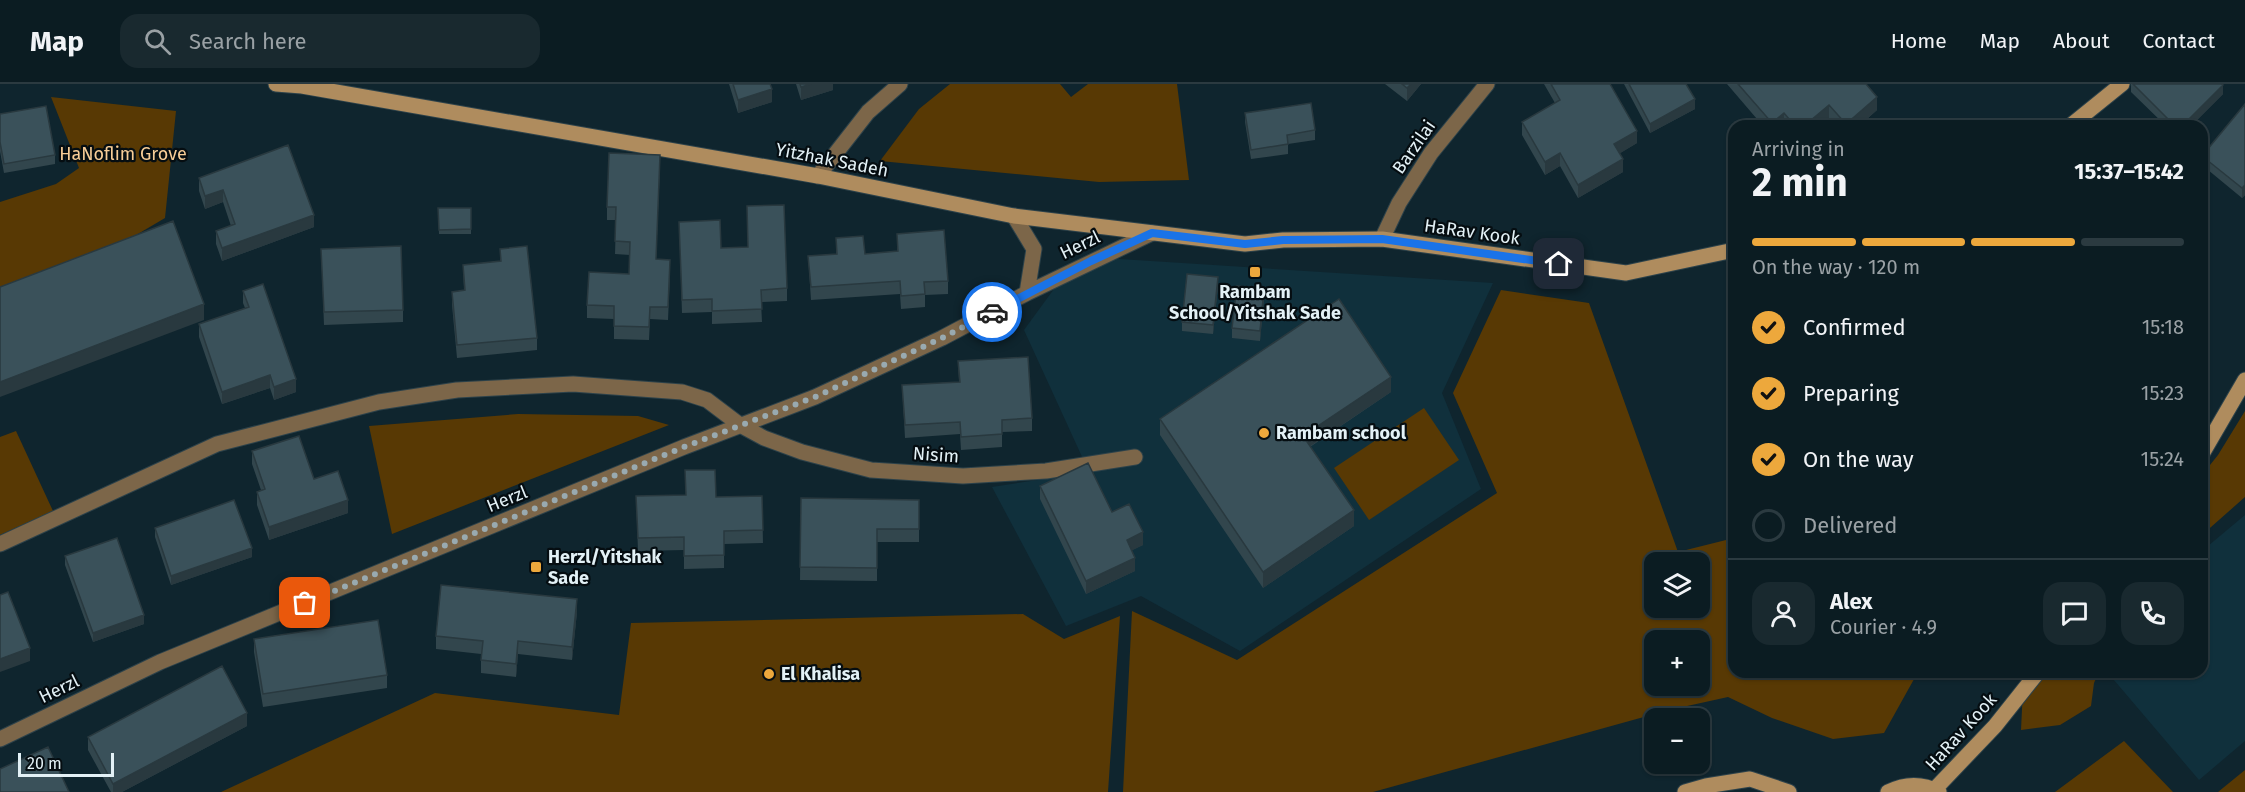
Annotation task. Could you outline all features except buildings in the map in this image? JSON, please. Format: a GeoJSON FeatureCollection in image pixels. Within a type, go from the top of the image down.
{"type":"FeatureCollection","features":[{"type":"Feature","properties":{"kind":"street","name":"Yitzhak Sadeh"},"geometry":{"type":"LineString","coordinates":[[276,84],[314,88],[818,176],[1014,216],[1245,244],[1283,240],[1382,239]]}},
{"type":"Feature","properties":{"kind":"street"},"geometry":{"type":"LineString","coordinates":[[818,176],[867,112],[900,84]]}},
{"type":"Feature","properties":{"kind":"street","name":"Barzilai"},"geometry":{"type":"LineString","coordinates":[[1382,239],[1399,203],[1431,153],[1487,84]]}},
{"type":"Feature","properties":{"kind":"street"},"geometry":{"type":"LineString","coordinates":[[2077,120],[2122,84]]}},
{"type":"Feature","properties":{"kind":"street","name":"Herzl"},"geometry":{"type":"LineString","coordinates":[[1014,216],[1034,249],[1027,293]]}},
{"type":"Feature","properties":{"kind":"street","name":"Herzl"},"geometry":{"type":"LineString","coordinates":[[0,739],[160,662],[740,425],[815,397],[942,338],[1027,293],[1152,233]]}},
{"type":"Feature","properties":{"kind":"street","name":"HaRav Kook"},"geometry":{"type":"LineString","coordinates":[[1382,239],[1626,273],[1728,251]]}},
{"type":"Feature","properties":{"kind":"street"},"geometry":{"type":"LineString","coordinates":[[2208,444],[2245,380]]}},
{"type":"Feature","properties":{"kind":"street","name":"Nisim"},"geometry":{"type":"LineString","coordinates":[[0,544],[217,444],[379,402],[446,391],[573,384],[682,392],[707,400],[740,425],[764,438],[802,452],[871,470],[963,476],[1046,471],[1135,457]]}},
{"type":"Feature","properties":{"kind":"street","name":"HaRav Kook"},"geometry":{"type":"LineString","coordinates":[[1937,791],[1995,726],[2033,678]]}},
{"type":"Feature","properties":{"kind":"street"},"geometry":{"type":"LineString","coordinates":[[1685,792],[1750,779],[1789,792]]}},
{"type":"Feature","properties":{"kind":"street"},"geometry":{"type":"LineString","coordinates":[[1888,792],[1898,787],[1913,785],[1937,791]]}},
{"type":"Feature","properties":{"kind":"shaded area","name":"Rambam school"},"geometry":{"type":"Polygon","coordinates":[[[1104,258],[1493,283],[1442,393],[1481,489],[1240,651],[1141,596],[1066,626],[992,487],[1089,472],[1024,330],[1062,278],[1104,258]]]}},
{"type":"Feature","properties":{"kind":"shaded area"},"geometry":{"type":"Polygon","coordinates":[[[2245,515],[2245,741],[2199,780],[2112,678],[2208,678],[2208,546],[2245,515]]]}},
{"type":"Feature","properties":{"kind":"green space"},"geometry":{"type":"Polygon","coordinates":[[[950,84],[1060,84],[1071,97],[1088,84],[1177,84],[1189,180],[1099,182],[880,161],[919,109],[950,84]]]}},
{"type":"Feature","properties":{"kind":"green space","name":"HaNoflim Grove"},"geometry":{"type":"Polygon","coordinates":[[[51,97],[176,111],[165,218],[126,241],[0,290],[0,202],[56,184],[79,168],[51,97]]]}},
{"type":"Feature","properties":{"kind":"green space"},"geometry":{"type":"Polygon","coordinates":[[[1501,290],[1589,303],[1678,552],[1728,540],[1728,678],[1915,678],[1884,733],[1833,739],[1772,718],[1728,697],[1678,708],[1644,708],[1644,717],[1373,792],[1123,792],[1132,611],[1237,660],[1497,493],[1453,393],[1501,290]]]}},
{"type":"Feature","properties":{"kind":"green space"},"geometry":{"type":"Polygon","coordinates":[[[1424,408],[1459,460],[1369,520],[1334,468],[1424,408]]]}},
{"type":"Feature","properties":{"kind":"green space"},"geometry":{"type":"Polygon","coordinates":[[[2245,411],[2245,497],[2208,530],[2208,468],[2245,411]]]}},
{"type":"Feature","properties":{"kind":"green space"},"geometry":{"type":"Polygon","coordinates":[[[518,414],[638,416],[669,425],[392,534],[369,426],[518,414]]]}},
{"type":"Feature","properties":{"kind":"green space"},"geometry":{"type":"Polygon","coordinates":[[[16,431],[53,511],[0,535],[0,437],[16,431]]]}},
{"type":"Feature","properties":{"kind":"green space"},"geometry":{"type":"Polygon","coordinates":[[[1023,614],[1064,639],[1120,616],[1108,792],[221,792],[435,693],[619,715],[631,623],[1023,614]]]}},
{"type":"Feature","properties":{"kind":"green space"},"geometry":{"type":"Polygon","coordinates":[[[2032,678],[2096,678],[2091,706],[2060,725],[2021,730],[2023,688],[2032,678]]]}},
{"type":"Feature","properties":{"kind":"green space"},"geometry":{"type":"Polygon","coordinates":[[[2124,741],[2173,792],[2055,792],[2124,741]]]}},
{"type":"Feature","properties":{"kind":"green space"},"geometry":{"type":"Polygon","coordinates":[[[2245,770],[2245,792],[2218,792],[2245,770]]]}},
{"type":"Feature","properties":{"kind":"way so far"},"geometry":{"type":"LineString","coordinates":[[305,603],[684,447],[815,397],[992,312]]}},
{"type":"Feature","properties":{"kind":"place","name":"Rambam School/Yitshak Sade"},"geometry":{"type":"Point","coordinates":[1255,272]}},
{"type":"Feature","properties":{"kind":"place","name":"Rambam school"},"geometry":{"type":"Point","coordinates":[1264,433]}},
{"type":"Feature","properties":{"kind":"place","name":"Herzl/Yitshak Sade"},"geometry":{"type":"Point","coordinates":[536,567]}},
{"type":"Feature","properties":{"kind":"place","name":"El Khalisa"},"geometry":{"type":"Point","coordinates":[769,674]}},
{"type":"Feature","properties":{"kind":"route"},"geometry":{"type":"LineString","coordinates":[[992,312],[1091,261],[1152,233],[1245,244],[1283,240],[1382,239],[1559,264]]}}]}
